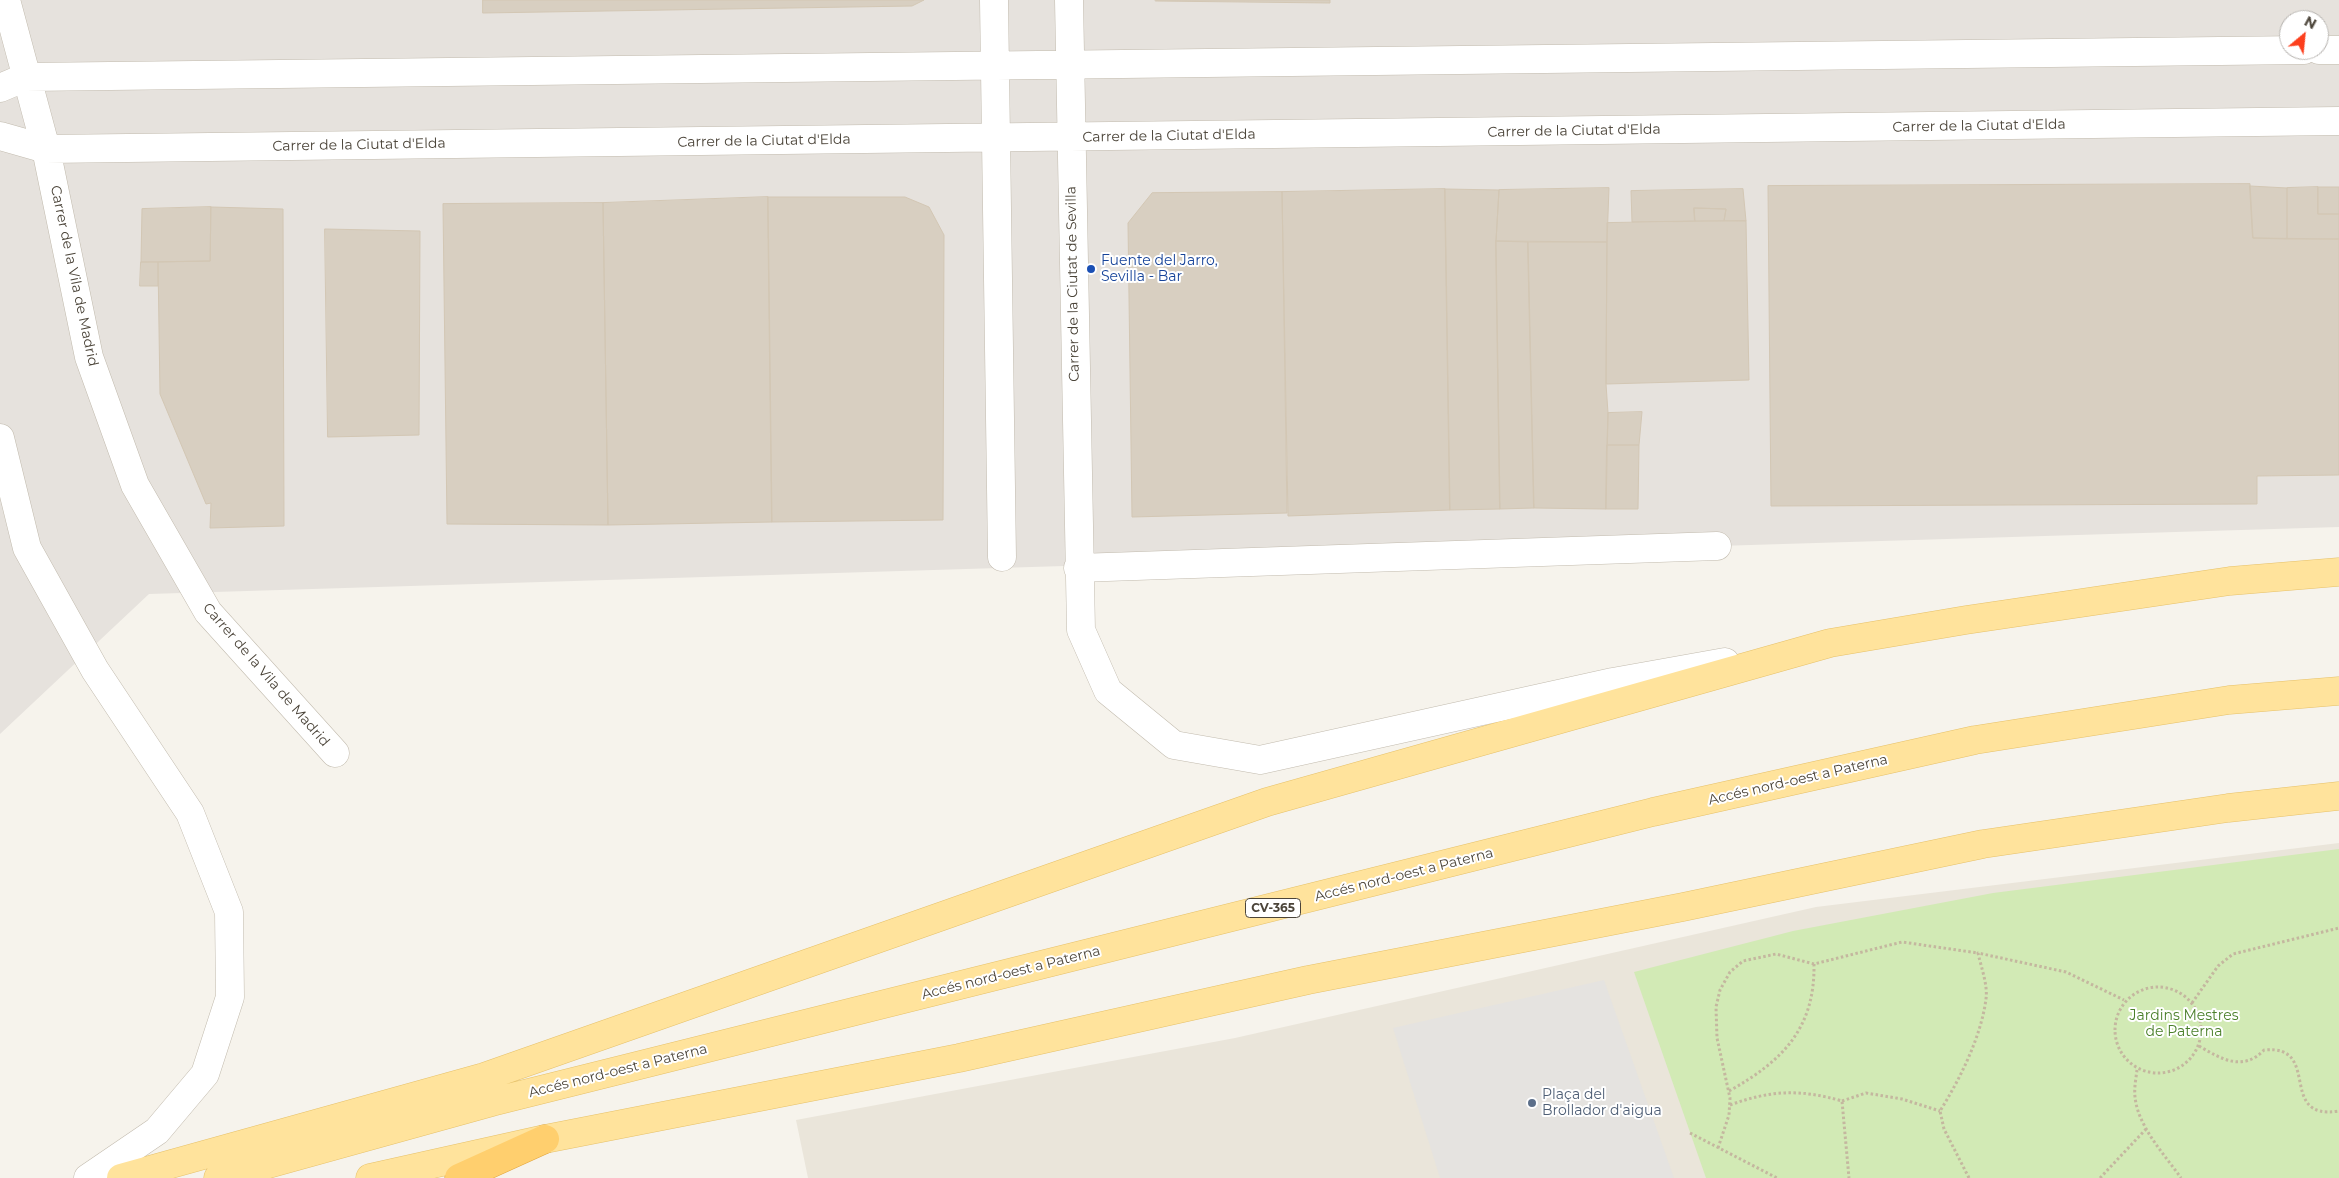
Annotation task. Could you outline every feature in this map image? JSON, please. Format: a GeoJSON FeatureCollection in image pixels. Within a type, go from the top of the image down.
{"type":"FeatureCollection","features":[{"type":"Feature","properties":{"kind":"highway"},"geometry":{"type":"LineString","coordinates":[[459,1178],[545,1139]]}},
{"type":"Feature","properties":{"kind":"main road"},"geometry":{"type":"LineString","coordinates":[[121,1178],[484,1077],[1267,802],[1830,643],[1966,620],[2230,581],[2339,572]]}},
{"type":"Feature","properties":{"kind":"main road","name":"Accés nord-oest a Paterna"},"geometry":{"type":"LineString","coordinates":[[218,1178],[492,1102],[1663,810],[1975,740],[2229,700],[2339,691]]}},
{"type":"Feature","properties":{"kind":"main road"},"geometry":{"type":"LineString","coordinates":[[370,1178],[545,1139],[959,1058],[1308,980],[1683,907],[1983,844],[2228,808],[2339,796]]}},
{"type":"Feature","properties":{"kind":"street","name":"Carrer de la Vila de Madrid"},"geometry":{"type":"LineString","coordinates":[[6,0],[46,149],[89,357],[135,485],[208,612],[334,753]]}},
{"type":"Feature","properties":{"kind":"street"},"geometry":{"type":"LineString","coordinates":[[994,0],[1002,557]]}},
{"type":"Feature","properties":{"kind":"street","name":"Carrer de la Ciutat de Sevilla"},"geometry":{"type":"LineString","coordinates":[[1069,0],[1078,568],[1081,630],[1108,691],[1174,745],[1260,760],[1613,682],[1830,643]]}},
{"type":"Feature","properties":{"kind":"street"},"geometry":{"type":"LineString","coordinates":[[0,88],[26,77],[2279,50]]}},
{"type":"Feature","properties":{"kind":"street","name":"Carrer de la Ciutat d'Elda"},"geometry":{"type":"LineString","coordinates":[[0,136],[46,149],[2339,122]]}},
{"type":"Feature","properties":{"kind":"street"},"geometry":{"type":"LineString","coordinates":[[0,438],[27,548],[95,670],[190,814],[229,912],[230,997],[205,1074],[157,1131],[88,1178]]}},
{"type":"Feature","properties":{"kind":"street"},"geometry":{"type":"LineString","coordinates":[[1078,568],[1717,546]]}},
{"type":"Feature","properties":{"kind":"path"},"geometry":{"type":"LineString","coordinates":[[2192,1003],[2218,966],[2232,954],[2339,928]]}},
{"type":"Feature","properties":{"kind":"path"},"geometry":{"type":"LineString","coordinates":[[1718,1148],[1729,1115],[1730,1105],[1717,1038],[1716,1007],[1720,990],[1730,972],[1743,961],[1776,954],[1814,964],[1902,942],[1978,953],[2066,972],[2124,1000]]}},
{"type":"Feature","properties":{"kind":"path"},"geometry":{"type":"LineString","coordinates":[[1969,1178],[1944,1129],[1940,1111],[1950,1095],[1980,1024],[1986,997],[1978,953]]}},
{"type":"Feature","properties":{"kind":"path"},"geometry":{"type":"LineString","coordinates":[[1728,1091],[1764,1069],[1789,1045],[1800,1029],[1811,1004],[1814,986],[1814,964]]}},
{"type":"Feature","properties":{"kind":"path"},"geometry":{"type":"LineString","coordinates":[[2146,987],[2163,987],[2172,988],[2192,1003],[2202,1023],[2199,1046],[2184,1066],[2161,1074],[2137,1070],[2118,1051],[2113,1024],[2124,1000],[2146,987]]}},
{"type":"Feature","properties":{"kind":"path"},"geometry":{"type":"LineString","coordinates":[[2199,1046],[2231,1061],[2247,1062],[2256,1059],[2264,1050],[2276,1049],[2287,1052],[2293,1059],[2305,1102],[2316,1110],[2339,1111]]}},
{"type":"Feature","properties":{"kind":"path"},"geometry":{"type":"LineString","coordinates":[[2137,1070],[2135,1098],[2147,1128],[2181,1178]]}},
{"type":"Feature","properties":{"kind":"path"},"geometry":{"type":"LineString","coordinates":[[1730,1105],[1776,1092],[1794,1092],[1842,1101],[1866,1093],[1902,1099],[1940,1111]]}},
{"type":"Feature","properties":{"kind":"path"},"geometry":{"type":"LineString","coordinates":[[1842,1101],[1849,1178]]}},
{"type":"Feature","properties":{"kind":"path"},"geometry":{"type":"LineString","coordinates":[[2100,1178],[2147,1128]]}},
{"type":"Feature","properties":{"kind":"path"},"geometry":{"type":"LineString","coordinates":[[1690,1133],[1777,1178]]}},
{"type":"Feature","properties":{"kind":"shaded area"},"geometry":{"type":"Polygon","coordinates":[[[0,0],[2339,0],[2339,527],[149,594],[0,734],[0,0]]]}},
{"type":"Feature","properties":{"kind":"shaded area"},"geometry":{"type":"Polygon","coordinates":[[[2339,843],[2339,1178],[808,1178],[796,1120],[1235,1038],[1816,907],[2339,843]]]}},
{"type":"Feature","properties":{"kind":"shaded area","name":"Plaça del Brollador d'aigua"},"geometry":{"type":"Polygon","coordinates":[[[1604,980],[1674,1178],[1440,1178],[1393,1028],[1604,980]]]}},
{"type":"Feature","properties":{"kind":"green space","name":"Jardins Mestres de Paterna"},"geometry":{"type":"Polygon","coordinates":[[[2339,849],[2339,1178],[1706,1178],[1634,972],[1793,931],[1993,893],[2339,849]]]}},
{"type":"Feature","properties":{"kind":"building"},"geometry":{"type":"Polygon","coordinates":[[[483,0],[924,0],[912,6],[483,13],[483,0]]]}},
{"type":"Feature","properties":{"kind":"building"},"geometry":{"type":"Polygon","coordinates":[[[1330,0],[1330,3],[1156,1],[1330,0]]]}},
{"type":"Feature","properties":{"kind":"building"},"geometry":{"type":"Polygon","coordinates":[[[2250,184],[2253,238],[2339,239],[2339,475],[2257,476],[2257,504],[1771,506],[1768,186],[2250,184]]]}},
{"type":"Feature","properties":{"kind":"building"},"geometry":{"type":"Polygon","coordinates":[[[2250,186],[2287,188],[2287,239],[2253,238],[2250,186]]]}},
{"type":"Feature","properties":{"kind":"building"},"geometry":{"type":"Polygon","coordinates":[[[2318,187],[2318,214],[2339,214],[2339,239],[2287,239],[2287,188],[2318,187]]]}},
{"type":"Feature","properties":{"kind":"building"},"geometry":{"type":"Polygon","coordinates":[[[2318,187],[2339,187],[2339,214],[2318,214],[2318,187]]]}},
{"type":"Feature","properties":{"kind":"building"},"geometry":{"type":"Polygon","coordinates":[[[1609,188],[1607,242],[1496,241],[1499,190],[1609,188]]]}},
{"type":"Feature","properties":{"kind":"building"},"geometry":{"type":"Polygon","coordinates":[[[1445,189],[1499,190],[1496,241],[1500,509],[1450,510],[1445,189]]]}},
{"type":"Feature","properties":{"kind":"building"},"geometry":{"type":"Polygon","coordinates":[[[1445,189],[1450,510],[1288,516],[1282,192],[1445,189]]]}},
{"type":"Feature","properties":{"kind":"building"},"geometry":{"type":"Polygon","coordinates":[[[1743,189],[1746,221],[1724,221],[1726,209],[1694,208],[1695,221],[1632,222],[1631,191],[1743,189]]]}},
{"type":"Feature","properties":{"kind":"building"},"geometry":{"type":"Polygon","coordinates":[[[1282,192],[1287,513],[1132,517],[1128,223],[1152,193],[1282,192]]]}},
{"type":"Feature","properties":{"kind":"building"},"geometry":{"type":"Polygon","coordinates":[[[768,197],[905,197],[929,207],[944,235],[943,520],[772,522],[768,197]]]}},
{"type":"Feature","properties":{"kind":"building"},"geometry":{"type":"Polygon","coordinates":[[[768,197],[772,522],[608,525],[603,203],[768,197]]]}},
{"type":"Feature","properties":{"kind":"building"},"geometry":{"type":"Polygon","coordinates":[[[603,203],[608,525],[447,524],[443,204],[603,203]]]}},
{"type":"Feature","properties":{"kind":"building"},"geometry":{"type":"Polygon","coordinates":[[[211,207],[283,209],[284,526],[210,528],[211,503],[206,504],[160,394],[158,262],[210,261],[211,207]]]}},
{"type":"Feature","properties":{"kind":"building"},"geometry":{"type":"Polygon","coordinates":[[[211,207],[210,261],[141,262],[142,209],[211,207]]]}},
{"type":"Feature","properties":{"kind":"building"},"geometry":{"type":"Polygon","coordinates":[[[1694,208],[1726,209],[1724,221],[1695,221],[1694,208]]]}},
{"type":"Feature","properties":{"kind":"building"},"geometry":{"type":"Polygon","coordinates":[[[1746,221],[1749,380],[1606,384],[1607,223],[1746,221]]]}},
{"type":"Feature","properties":{"kind":"building"},"geometry":{"type":"Polygon","coordinates":[[[325,229],[420,231],[419,435],[328,437],[325,229]]]}},
{"type":"Feature","properties":{"kind":"building"},"geometry":{"type":"Polygon","coordinates":[[[1496,241],[1528,242],[1534,508],[1500,509],[1496,241]]]}},
{"type":"Feature","properties":{"kind":"building"},"geometry":{"type":"Polygon","coordinates":[[[1528,242],[1607,242],[1606,384],[1608,413],[1606,509],[1534,508],[1528,242]]]}},
{"type":"Feature","properties":{"kind":"building"},"geometry":{"type":"Polygon","coordinates":[[[141,262],[158,262],[158,286],[140,286],[141,262]]]}},
{"type":"Feature","properties":{"kind":"building"},"geometry":{"type":"Polygon","coordinates":[[[1642,412],[1639,445],[1607,445],[1608,413],[1642,412]]]}},
{"type":"Feature","properties":{"kind":"building"},"geometry":{"type":"Polygon","coordinates":[[[1607,445],[1639,445],[1638,509],[1606,509],[1607,445]]]}},
{"type":"Feature","properties":{"kind":"place","name":"Fuente del Jarro, Sevilla - Bar"},"geometry":{"type":"Point","coordinates":[1091,269]}},
{"type":"Feature","properties":{"kind":"place","name":"Plaça del Brollador d'aigua"},"geometry":{"type":"Point","coordinates":[1532,1103]}}]}
